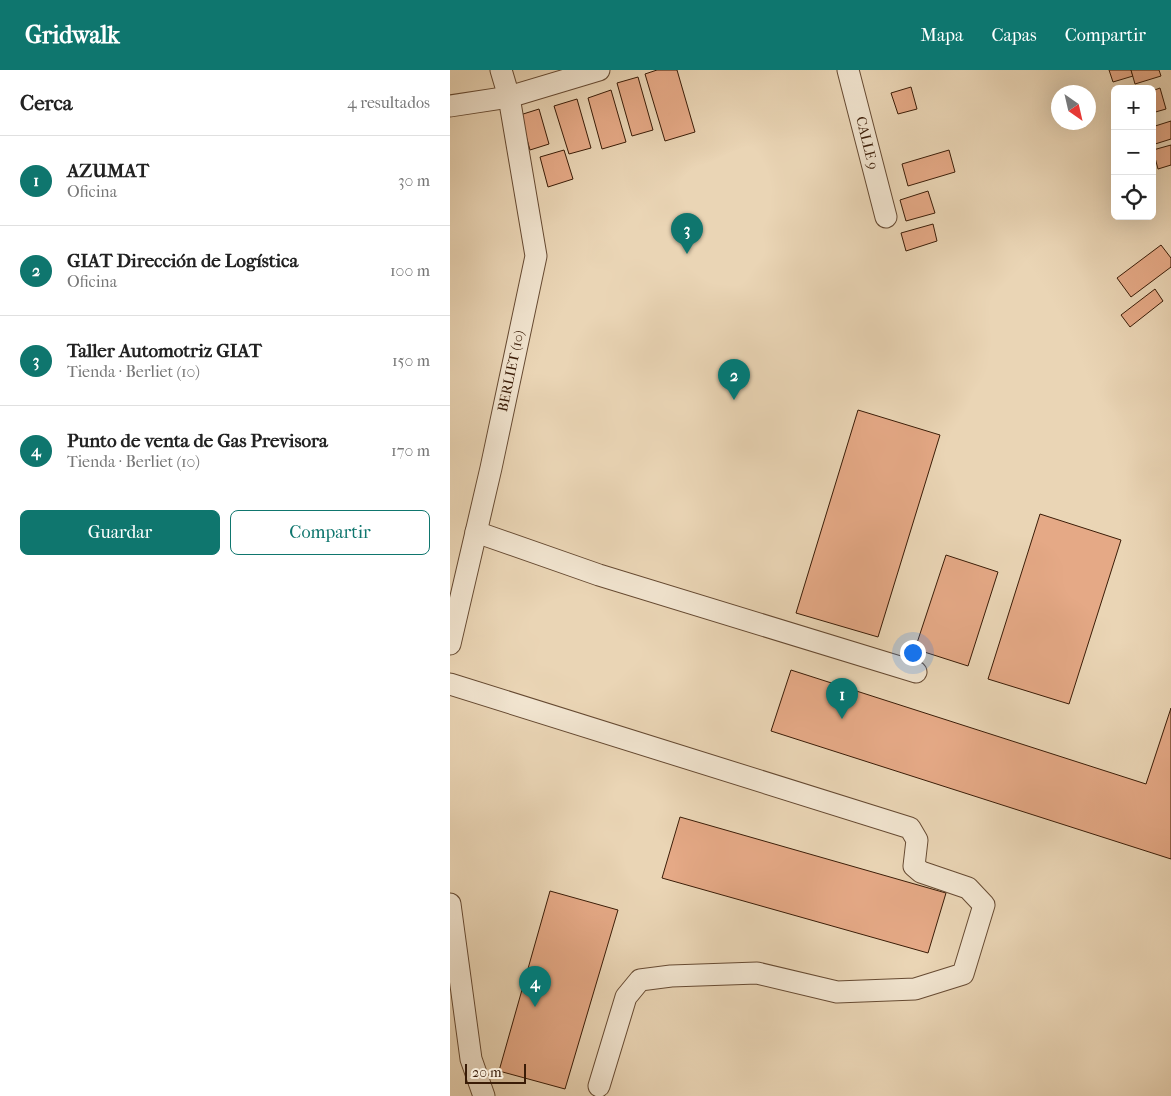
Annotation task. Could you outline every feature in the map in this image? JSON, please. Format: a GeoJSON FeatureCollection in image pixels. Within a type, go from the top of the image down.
{"type":"FeatureCollection","features":[{"type":"Feature","properties":{"kind":"street","name":"BERLIET (10)"},"geometry":{"type":"LineString","coordinates":[[450,644],[536,256],[509,97],[501,70]]}},
{"type":"Feature","properties":{"kind":"street"},"geometry":{"type":"LineString","coordinates":[[450,106],[509,97],[599,70]]}},
{"type":"Feature","properties":{"kind":"street","name":"CALLE 9"},"geometry":{"type":"LineString","coordinates":[[848,70],[886,217]]}},
{"type":"Feature","properties":{"kind":"street"},"geometry":{"type":"LineString","coordinates":[[476,532],[600,575],[916,672]]}},
{"type":"Feature","properties":{"kind":"street"},"geometry":{"type":"LineString","coordinates":[[450,684],[910,828],[917,840],[914,866],[920,872],[968,888],[984,905],[963,974],[915,989],[837,992],[757,973],[671,976],[640,980],[626,997],[599,1086]]}},
{"type":"Feature","properties":{"kind":"street"},"geometry":{"type":"LineString","coordinates":[[450,904],[472,1059],[484,1096]]}},
{"type":"Feature","properties":{"kind":"building"},"geometry":{"type":"Polygon","coordinates":[[[657,70],[677,70],[695,132],[665,141],[645,74],[657,70]]]}},
{"type":"Feature","properties":{"kind":"building"},"geometry":{"type":"Polygon","coordinates":[[[1109,70],[1131,70],[1133,76],[1113,82],[1109,70]]]}},
{"type":"Feature","properties":{"kind":"building"},"geometry":{"type":"Polygon","coordinates":[[[1131,70],[1159,70],[1161,76],[1135,84],[1131,70]]]}},
{"type":"Feature","properties":{"kind":"building"},"geometry":{"type":"Polygon","coordinates":[[[638,77],[653,130],[632,136],[617,83],[638,77]]]}},
{"type":"Feature","properties":{"kind":"building"},"geometry":{"type":"Polygon","coordinates":[[[911,87],[917,109],[898,114],[891,93],[911,87]]]}},
{"type":"Feature","properties":{"kind":"building"},"geometry":{"type":"Polygon","coordinates":[[[1160,88],[1166,109],[1156,112],[1156,90],[1160,88]]]}},
{"type":"Feature","properties":{"kind":"building"},"geometry":{"type":"Polygon","coordinates":[[[611,90],[626,142],[602,149],[588,98],[611,90]]]}},
{"type":"Feature","properties":{"kind":"building"},"geometry":{"type":"Polygon","coordinates":[[[577,99],[591,148],[569,154],[554,106],[577,99]]]}},
{"type":"Feature","properties":{"kind":"building"},"geometry":{"type":"Polygon","coordinates":[[[539,109],[549,144],[530,150],[520,115],[539,109]]]}},
{"type":"Feature","properties":{"kind":"building"},"geometry":{"type":"Polygon","coordinates":[[[1171,121],[1171,139],[1156,144],[1156,126],[1171,121]]]}},
{"type":"Feature","properties":{"kind":"building"},"geometry":{"type":"Polygon","coordinates":[[[1171,145],[1171,165],[1158,169],[1156,149],[1171,145]]]}},
{"type":"Feature","properties":{"kind":"building"},"geometry":{"type":"Polygon","coordinates":[[[564,150],[573,179],[548,187],[540,157],[564,150]]]}},
{"type":"Feature","properties":{"kind":"building"},"geometry":{"type":"Polygon","coordinates":[[[949,150],[955,172],[908,186],[902,164],[949,150]]]}},
{"type":"Feature","properties":{"kind":"building"},"geometry":{"type":"Polygon","coordinates":[[[928,191],[935,213],[906,221],[900,200],[928,191]]]}},
{"type":"Feature","properties":{"kind":"building"},"geometry":{"type":"Polygon","coordinates":[[[933,224],[937,241],[906,251],[901,233],[933,224]]]}},
{"type":"Feature","properties":{"kind":"building"},"geometry":{"type":"Polygon","coordinates":[[[1161,245],[1171,258],[1171,267],[1131,297],[1117,278],[1161,245]]]}},
{"type":"Feature","properties":{"kind":"building"},"geometry":{"type":"Polygon","coordinates":[[[1155,289],[1163,301],[1130,327],[1121,315],[1155,289]]]}},
{"type":"Feature","properties":{"kind":"building"},"geometry":{"type":"Polygon","coordinates":[[[858,410],[940,435],[878,637],[796,613],[858,410]]]}},
{"type":"Feature","properties":{"kind":"building"},"geometry":{"type":"Polygon","coordinates":[[[1040,514],[1121,540],[1069,704],[988,679],[1040,514]]]}},
{"type":"Feature","properties":{"kind":"building"},"geometry":{"type":"Polygon","coordinates":[[[946,555],[998,572],[968,666],[915,649],[946,555]]]}},
{"type":"Feature","properties":{"kind":"building"},"geometry":{"type":"Polygon","coordinates":[[[791,670],[1146,784],[1171,708],[1171,859],[771,731],[791,670]]]}},
{"type":"Feature","properties":{"kind":"building"},"geometry":{"type":"Polygon","coordinates":[[[680,817],[946,893],[928,953],[662,878],[680,817]]]}},
{"type":"Feature","properties":{"kind":"building"},"geometry":{"type":"Polygon","coordinates":[[[550,891],[618,910],[565,1089],[499,1071],[550,891]]]}},
{"type":"Feature","properties":{"kind":"place","name":"Taller Automotriz GIAT"},"geometry":{"type":"Point","coordinates":[687,254]}},
{"type":"Feature","properties":{"kind":"place","name":"GIAT Dirección de Logística"},"geometry":{"type":"Point","coordinates":[734,400]}},
{"type":"Feature","properties":{"kind":"place","name":"AZUMAT"},"geometry":{"type":"Point","coordinates":[842,719]}},
{"type":"Feature","properties":{"kind":"place","name":"Punto de venta de Gas Previsora"},"geometry":{"type":"Point","coordinates":[535,1007]}}]}
